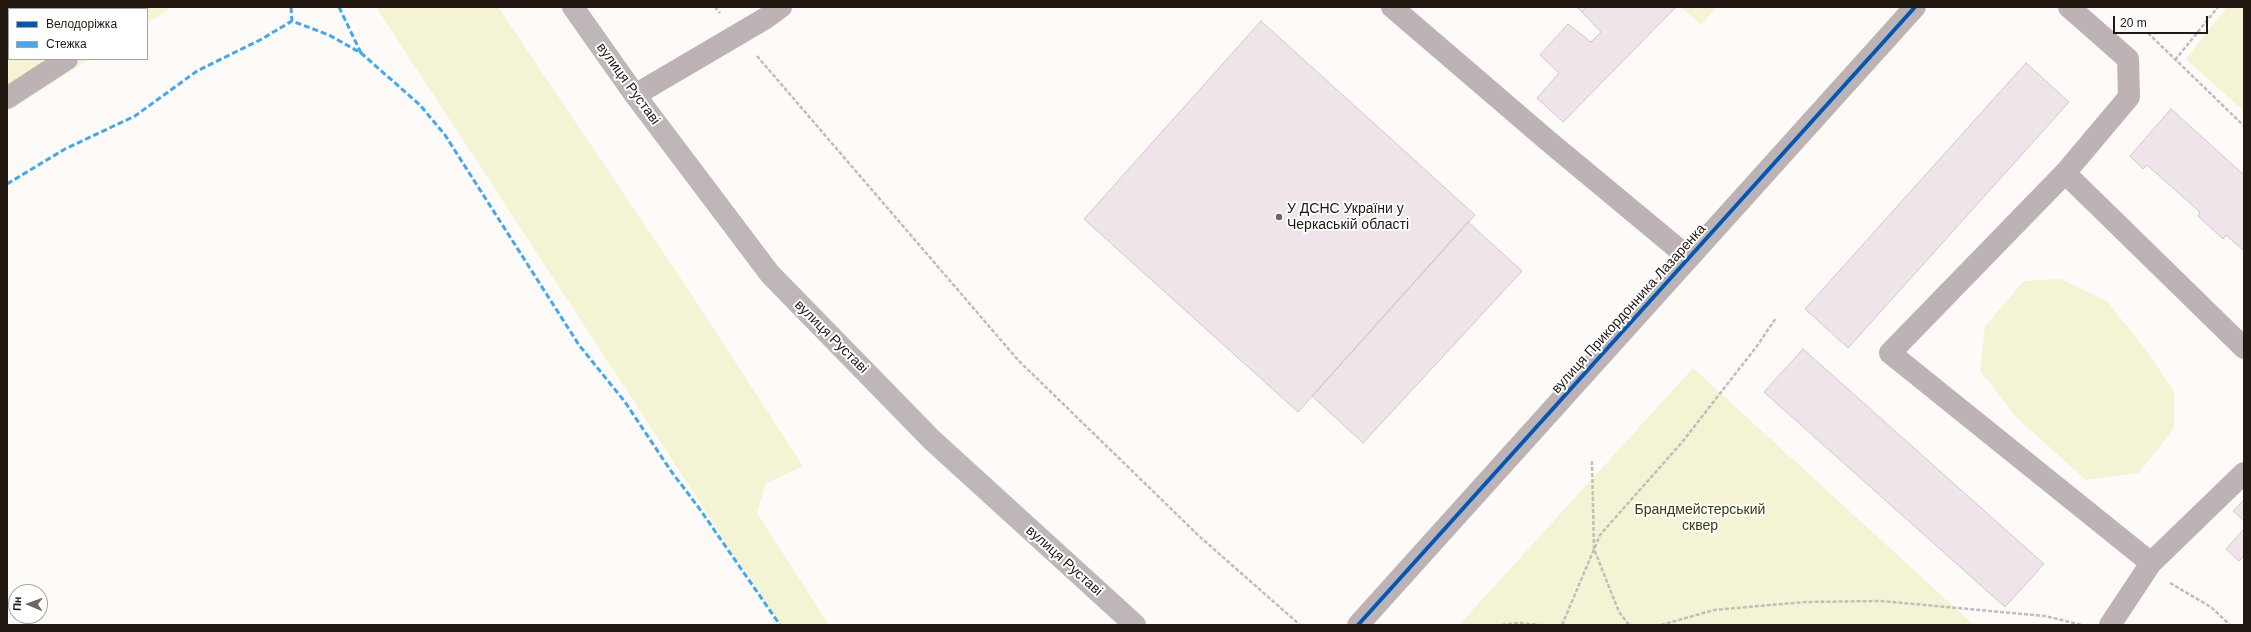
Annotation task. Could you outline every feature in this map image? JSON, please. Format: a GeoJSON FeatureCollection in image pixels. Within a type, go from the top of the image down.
{"type":"FeatureCollection","features":[{"type":"Feature","properties":{"kind":"main road","name":"вулиця Руставі"},"geometry":{"type":"LineString","coordinates":[[573,7],[635,95],[770,274],[932,440],[1135,625]]}},
{"type":"Feature","properties":{"kind":"street"},"geometry":{"type":"LineString","coordinates":[[635,95],[738,33],[766,18],[781,7]]}},
{"type":"Feature","properties":{"kind":"street"},"geometry":{"type":"LineString","coordinates":[[1392,7],[1552,145],[1689,258]]}},
{"type":"Feature","properties":{"kind":"street","name":"вулиця Прикордонника Лазаренка"},"geometry":{"type":"LineString","coordinates":[[1358,625],[1915,7]]}},
{"type":"Feature","properties":{"kind":"street"},"geometry":{"type":"LineString","coordinates":[[2069,7],[2128,59],[2130,97],[2065,173],[1890,353],[2151,563]]}},
{"type":"Feature","properties":{"kind":"street"},"geometry":{"type":"LineString","coordinates":[[7,98],[65,60]]}},
{"type":"Feature","properties":{"kind":"street"},"geometry":{"type":"LineString","coordinates":[[2065,173],[2244,348]]}},
{"type":"Feature","properties":{"kind":"street"},"geometry":{"type":"LineString","coordinates":[[2110,625],[2151,563],[2244,473]]}},
{"type":"Feature","properties":{"kind":"path"},"geometry":{"type":"LineString","coordinates":[[2175,60],[2218,7]]}},
{"type":"Feature","properties":{"kind":"path"},"geometry":{"type":"LineString","coordinates":[[738,33],[1018,360],[1199,536],[1300,625]]}},
{"type":"Feature","properties":{"kind":"path"},"geometry":{"type":"LineString","coordinates":[[2148,33],[2244,126]]}},
{"type":"Feature","properties":{"kind":"path"},"geometry":{"type":"LineString","coordinates":[[1562,625],[1600,535],[1683,441],[1757,346],[1776,318]]}},
{"type":"Feature","properties":{"kind":"path"},"geometry":{"type":"LineString","coordinates":[[1592,461],[1594,549],[1619,612],[1629,625]]}},
{"type":"Feature","properties":{"kind":"path"},"geometry":{"type":"LineString","coordinates":[[2151,563],[2161,578],[2212,607],[2230,625]]}},
{"type":"Feature","properties":{"kind":"path"},"geometry":{"type":"LineString","coordinates":[[1661,625],[1714,610],[1805,602],[1881,601],[2045,616],[2084,625]]}},
{"type":"Feature","properties":{"kind":"path"},"geometry":{"type":"LineString","coordinates":[[1502,625],[1519,623],[1540,625]]}},
{"type":"Feature","properties":{"kind":"green space"},"geometry":{"type":"Polygon","coordinates":[[[7,7],[172,7],[148,22],[148,8],[8,8],[8,60],[88,60],[7,112],[7,7]]]}},
{"type":"Feature","properties":{"kind":"green space"},"geometry":{"type":"Polygon","coordinates":[[[376,7],[498,7],[682,280],[803,466],[765,484],[757,513],[829,625],[780,625],[376,7]]]}},
{"type":"Feature","properties":{"kind":"green space"},"geometry":{"type":"Polygon","coordinates":[[[1681,7],[1717,7],[1701,25],[1681,7]]]}},
{"type":"Feature","properties":{"kind":"green space"},"geometry":{"type":"Polygon","coordinates":[[[2227,7],[2244,7],[2244,111],[2186,59],[2227,7]]]}},
{"type":"Feature","properties":{"kind":"green space"},"geometry":{"type":"Polygon","coordinates":[[[2060,279],[2107,301],[2149,354],[2174,392],[2174,428],[2139,473],[2086,480],[2016,417],[1980,371],[1985,326],[2024,281],[2060,279]]]}},
{"type":"Feature","properties":{"kind":"green space","name":"Брандмейстерський сквер"},"geometry":{"type":"Polygon","coordinates":[[[1693,368],[1974,625],[1459,625],[1693,368]]]}},
{"type":"Feature","properties":{"kind":"building"},"geometry":{"type":"Polygon","coordinates":[[[1577,7],[1587,7],[1582,12],[1577,7]]]}},
{"type":"Feature","properties":{"kind":"building"},"geometry":{"type":"Polygon","coordinates":[[[1587,7],[1676,7],[1563,122],[1537,98],[1559,73],[1540,55],[1568,24],[1591,42],[1601,32],[1582,12],[1587,7]]]}},
{"type":"Feature","properties":{"kind":"building","name":"У ДСНС України у Черкаській області"},"geometry":{"type":"Polygon","coordinates":[[[1261,21],[1475,215],[1298,412],[1084,219],[1261,21]]]}},
{"type":"Feature","properties":{"kind":"building"},"geometry":{"type":"Polygon","coordinates":[[[2026,63],[2069,102],[1848,348],[1805,309],[2026,63]]]}},
{"type":"Feature","properties":{"kind":"building"},"geometry":{"type":"Polygon","coordinates":[[[2171,109],[2244,175],[2244,251],[2226,235],[2223,239],[2198,216],[2200,212],[2147,165],[2143,169],[2130,156],[2171,109]]]}},
{"type":"Feature","properties":{"kind":"building"},"geometry":{"type":"Polygon","coordinates":[[[1468,222],[1522,271],[1363,443],[1312,396],[1468,222]]]}},
{"type":"Feature","properties":{"kind":"building"},"geometry":{"type":"Polygon","coordinates":[[[1803,349],[2044,564],[2005,607],[1764,392],[1803,349]]]}},
{"type":"Feature","properties":{"kind":"building"},"geometry":{"type":"Polygon","coordinates":[[[2244,500],[2244,521],[2233,511],[2244,500]]]}},
{"type":"Feature","properties":{"kind":"building"},"geometry":{"type":"Polygon","coordinates":[[[2244,529],[2244,556],[2239,561],[2226,549],[2244,529]]]}},
{"type":"Feature","properties":{"kind":"marked path"},"geometry":{"type":"LineString","coordinates":[[291,7],[292,21]]}},
{"type":"Feature","properties":{"kind":"marked path"},"geometry":{"type":"LineString","coordinates":[[339,7],[361,53]]}},
{"type":"Feature","properties":{"kind":"marked path"},"geometry":{"type":"LineString","coordinates":[[7,184],[65,149],[135,116],[197,71],[260,40],[292,21],[329,35],[361,53],[420,105],[445,135],[579,345],[625,402],[671,471],[699,508],[780,625]]}},
{"type":"Feature","properties":{"kind":"cycle path"},"geometry":{"type":"LineString","coordinates":[[1358,625],[1915,7]]}},
{"type":"Feature","properties":{"kind":"place","name":"У ДСНС України у Черкаській області"},"geometry":{"type":"Point","coordinates":[1279,217]}}]}
